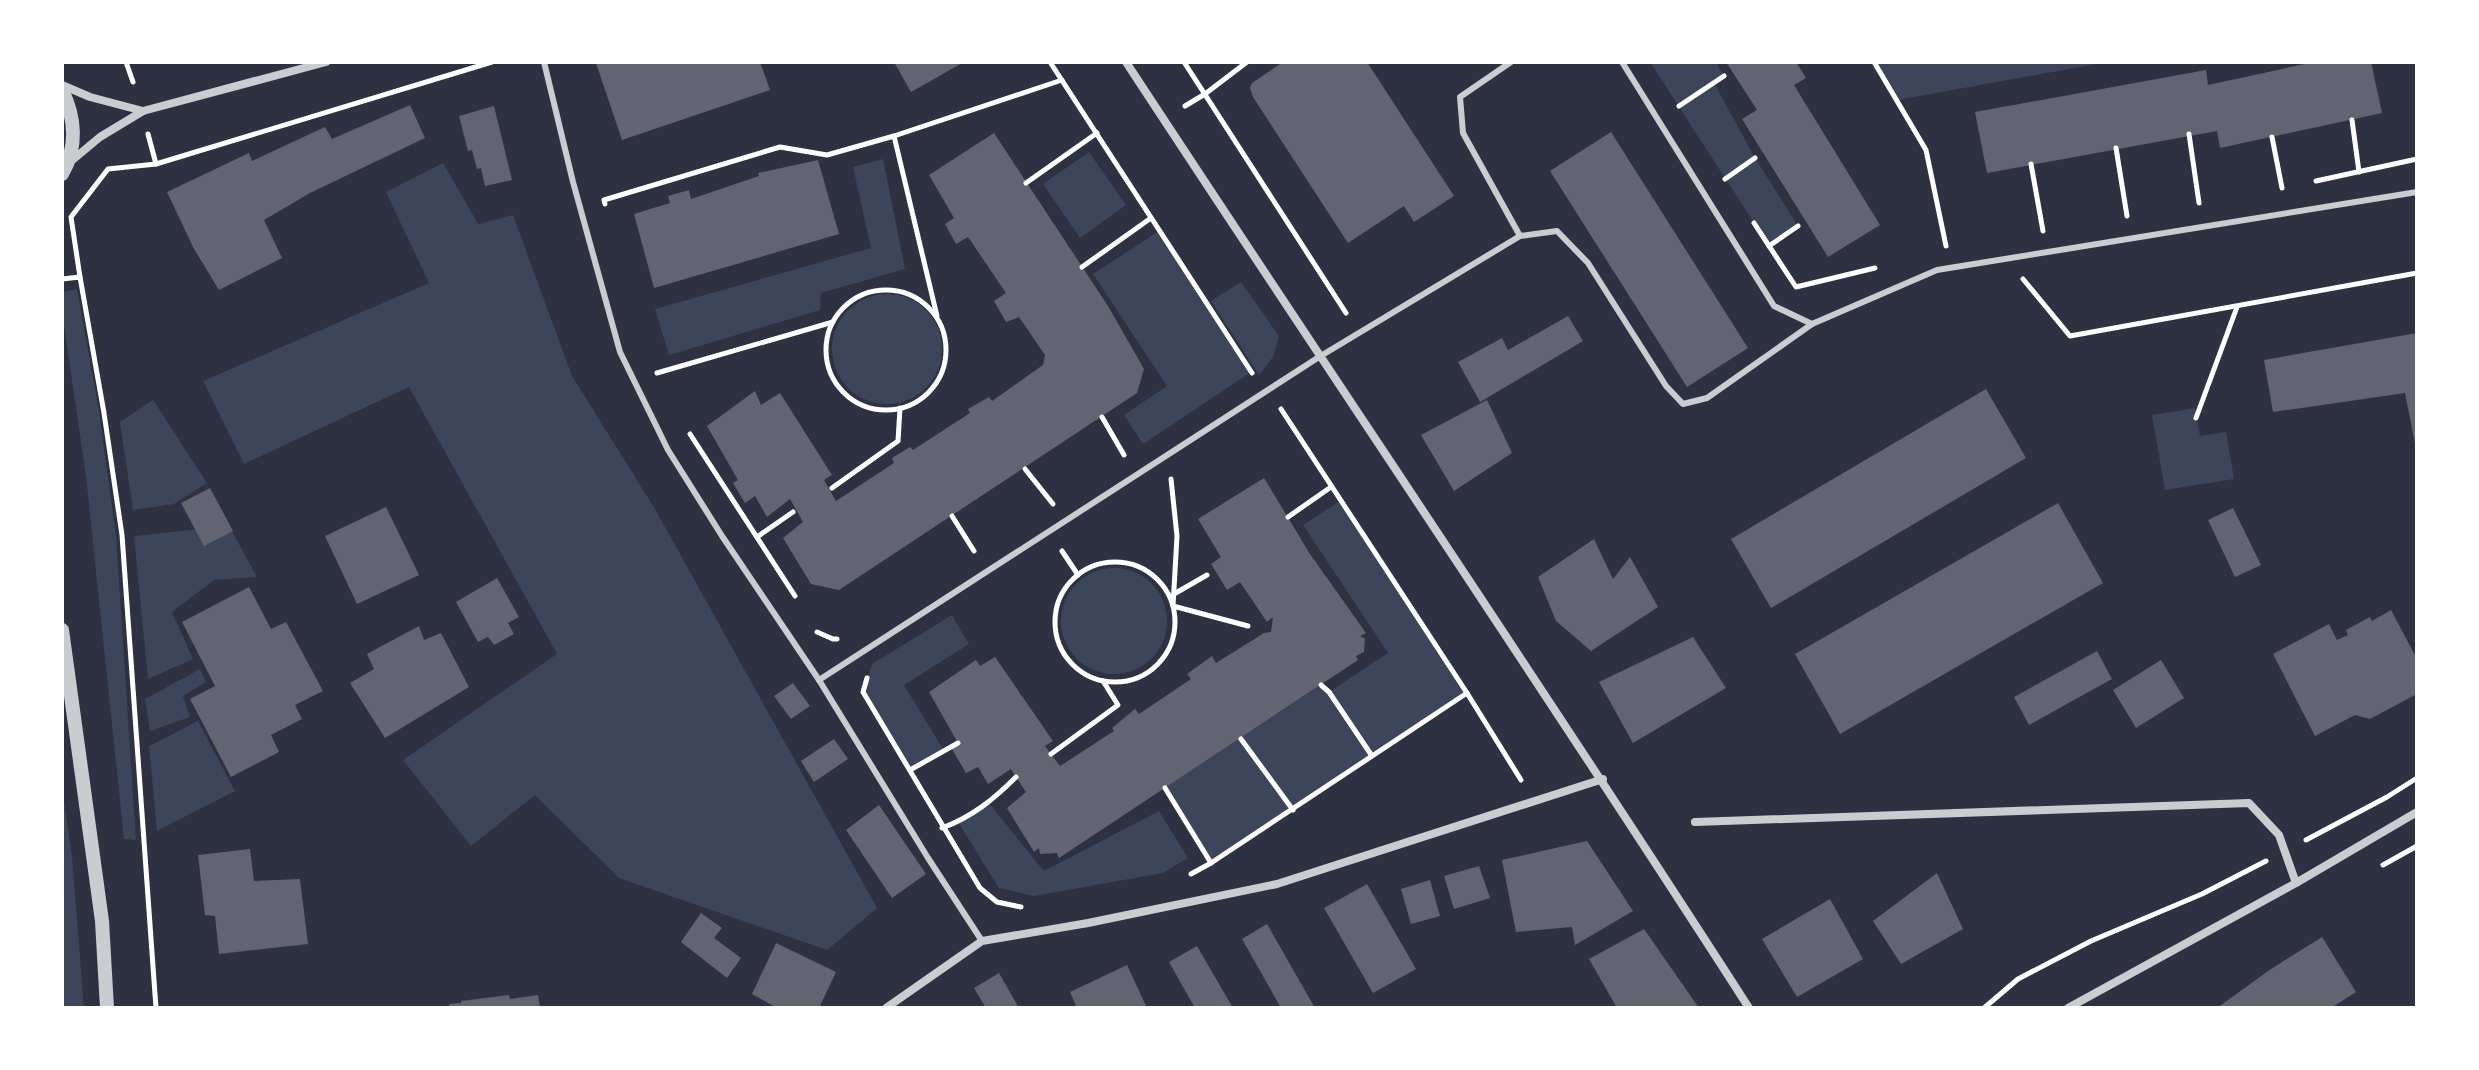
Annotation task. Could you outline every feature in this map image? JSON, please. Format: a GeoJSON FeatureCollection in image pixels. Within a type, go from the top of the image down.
{"type":"FeatureCollection","features":[{"type":"Feature","properties":{"kind":"street"},"geometry":{"type":"LineString","coordinates":[[65,169],[100,137],[143,111],[326,62]]}},
{"type":"Feature","properties":{"kind":"street"},"geometry":{"type":"LineString","coordinates":[[1126,62],[1319,357],[1603,779],[1749,1008]]}},
{"type":"Feature","properties":{"kind":"street"},"geometry":{"type":"LineString","coordinates":[[62,88],[143,111]]}},
{"type":"Feature","properties":{"kind":"street"},"geometry":{"type":"LineString","coordinates":[[62,88],[71,109],[74,137],[65,169]]}},
{"type":"Feature","properties":{"kind":"street"},"geometry":{"type":"LineString","coordinates":[[62,630],[102,921],[107,1008]]}},
{"type":"Feature","properties":{"kind":"street"},"geometry":{"type":"LineString","coordinates":[[886,1008],[982,941],[1088,923],[1277,884],[1603,779]]}},
{"type":"Feature","properties":{"kind":"street"},"geometry":{"type":"LineString","coordinates":[[1695,822],[2249,803],[2279,835],[2296,883]]}},
{"type":"Feature","properties":{"kind":"street"},"geometry":{"type":"LineString","coordinates":[[2068,1008],[2296,883],[2417,812]]}},
{"type":"Feature","properties":{"kind":"lane"},"geometry":{"type":"LineString","coordinates":[[544,62],[620,352],[668,450],[819,680],[982,941]]}},
{"type":"Feature","properties":{"kind":"lane"},"geometry":{"type":"LineString","coordinates":[[1511,62],[1460,97],[1463,133],[1520,236]]}},
{"type":"Feature","properties":{"kind":"lane"},"geometry":{"type":"LineString","coordinates":[[1622,62],[1774,306],[1812,324]]}},
{"type":"Feature","properties":{"kind":"lane"},"geometry":{"type":"LineString","coordinates":[[819,680],[1319,357],[1520,236],[1557,231],[1578,252],[1666,386],[1683,404],[1707,398],[1812,324],[1937,270],[2417,192]]}},
{"type":"Feature","properties":{"kind":"path"},"geometry":{"type":"LineString","coordinates":[[156,1008],[122,535],[71,217],[108,169],[156,164],[492,62]]}},
{"type":"Feature","properties":{"kind":"path"},"geometry":{"type":"LineString","coordinates":[[1050,62],[1251,372],[1267,391],[1467,693],[1524,784],[1531,802]]}},
{"type":"Feature","properties":{"kind":"path"},"geometry":{"type":"LineString","coordinates":[[1184,62],[1359,334]]}},
{"type":"Feature","properties":{"kind":"path"},"geometry":{"type":"LineString","coordinates":[[1186,107],[1247,62]]}},
{"type":"Feature","properties":{"kind":"path"},"geometry":{"type":"LineString","coordinates":[[1874,62],[1926,150],[1947,251]]}},
{"type":"Feature","properties":{"kind":"path"},"geometry":{"type":"LineString","coordinates":[[1679,106],[1724,76]]}},
{"type":"Feature","properties":{"kind":"path"},"geometry":{"type":"LineString","coordinates":[[607,215],[604,200],[780,147],[827,155],[1062,80]]}},
{"type":"Feature","properties":{"kind":"path"},"geometry":{"type":"LineString","coordinates":[[2352,120],[2359,172]]}},
{"type":"Feature","properties":{"kind":"path"},"geometry":{"type":"LineString","coordinates":[[1026,183],[1097,133]]}},
{"type":"Feature","properties":{"kind":"path"},"geometry":{"type":"LineString","coordinates":[[2189,134],[2199,204]]}},
{"type":"Feature","properties":{"kind":"path"},"geometry":{"type":"LineString","coordinates":[[894,136],[937,317],[944,332],[947,350],[944,368],[936,384],[924,397],[909,406],[891,411],[857,403],[843,392],[832,377],[825,344],[833,322],[849,301],[880,289],[897,290],[913,295],[937,317]]}},
{"type":"Feature","properties":{"kind":"path"},"geometry":{"type":"LineString","coordinates":[[2272,137],[2282,188]]}},
{"type":"Feature","properties":{"kind":"path"},"geometry":{"type":"LineString","coordinates":[[2116,148],[2128,217]]}},
{"type":"Feature","properties":{"kind":"path"},"geometry":{"type":"LineString","coordinates":[[1725,179],[1755,158]]}},
{"type":"Feature","properties":{"kind":"path"},"geometry":{"type":"LineString","coordinates":[[2031,164],[2043,232]]}},
{"type":"Feature","properties":{"kind":"path"},"geometry":{"type":"LineString","coordinates":[[1082,267],[1151,218]]}},
{"type":"Feature","properties":{"kind":"path"},"geometry":{"type":"LineString","coordinates":[[1769,246],[1798,226]]}},
{"type":"Feature","properties":{"kind":"path"},"geometry":{"type":"LineString","coordinates":[[2007,259],[2070,336],[2417,273]]}},
{"type":"Feature","properties":{"kind":"path"},"geometry":{"type":"LineString","coordinates":[[62,279],[80,277]]}},
{"type":"Feature","properties":{"kind":"path"},"geometry":{"type":"LineString","coordinates":[[2196,418],[2238,306]]}},
{"type":"Feature","properties":{"kind":"path"},"geometry":{"type":"LineString","coordinates":[[657,373],[833,322]]}},
{"type":"Feature","properties":{"kind":"path"},"geometry":{"type":"LineString","coordinates":[[652,359],[664,385]]}},
{"type":"Feature","properties":{"kind":"path"},"geometry":{"type":"LineString","coordinates":[[1239,380],[1251,372]]}},
{"type":"Feature","properties":{"kind":"path"},"geometry":{"type":"LineString","coordinates":[[832,488],[898,441],[900,408]]}},
{"type":"Feature","properties":{"kind":"path"},"geometry":{"type":"LineString","coordinates":[[1102,417],[1125,456]]}},
{"type":"Feature","properties":{"kind":"path"},"geometry":{"type":"LineString","coordinates":[[689,432],[801,607]]}},
{"type":"Feature","properties":{"kind":"path"},"geometry":{"type":"LineString","coordinates":[[1113,464],[1134,450]]}},
{"type":"Feature","properties":{"kind":"path"},"geometry":{"type":"LineString","coordinates":[[1025,469],[1053,505]]}},
{"type":"Feature","properties":{"kind":"path"},"geometry":{"type":"LineString","coordinates":[[1170,470],[1177,536],[1175,623],[1172,641],[1164,657],[1152,670],[1118,682],[1083,673],[1060,646],[1055,627],[1057,607],[1064,589],[1078,575],[1095,565],[1114,561],[1133,564],[1151,573],[1165,587],[1173,606]]}},
{"type":"Feature","properties":{"kind":"path"},"geometry":{"type":"LineString","coordinates":[[1288,517],[1331,487]]}},
{"type":"Feature","properties":{"kind":"path"},"geometry":{"type":"LineString","coordinates":[[1044,511],[1065,497]]}},
{"type":"Feature","properties":{"kind":"path"},"geometry":{"type":"LineString","coordinates":[[757,537],[793,512]]}},
{"type":"Feature","properties":{"kind":"path"},"geometry":{"type":"LineString","coordinates":[[952,516],[977,556]]}},
{"type":"Feature","properties":{"kind":"path"},"geometry":{"type":"LineString","coordinates":[[1057,543],[1078,575]]}},
{"type":"Feature","properties":{"kind":"path"},"geometry":{"type":"LineString","coordinates":[[1174,594],[1207,575]]}},
{"type":"Feature","properties":{"kind":"path"},"geometry":{"type":"LineString","coordinates":[[1173,606],[1248,626]]}},
{"type":"Feature","properties":{"kind":"path"},"geometry":{"type":"LineString","coordinates":[[814,630],[833,639],[845,638]]}},
{"type":"Feature","properties":{"kind":"path"},"geometry":{"type":"LineString","coordinates":[[872,664],[863,692],[980,888],[997,902],[1029,907]]}},
{"type":"Feature","properties":{"kind":"path"},"geometry":{"type":"LineString","coordinates":[[1051,754],[1118,705],[1102,680]]}},
{"type":"Feature","properties":{"kind":"path"},"geometry":{"type":"LineString","coordinates":[[1321,685],[1329,692],[1372,756]]}},
{"type":"Feature","properties":{"kind":"path"},"geometry":{"type":"LineString","coordinates":[[1186,877],[1293,810],[1467,693]]}},
{"type":"Feature","properties":{"kind":"path"},"geometry":{"type":"LineString","coordinates":[[1241,739],[1293,810]]}},
{"type":"Feature","properties":{"kind":"path"},"geometry":{"type":"LineString","coordinates":[[910,770],[958,743]]}},
{"type":"Feature","properties":{"kind":"path"},"geometry":{"type":"LineString","coordinates":[[942,828],[989,803],[1016,777]]}},
{"type":"Feature","properties":{"kind":"path"},"geometry":{"type":"LineString","coordinates":[[1984,1008],[2018,979],[2091,941],[2202,894],[2387,797],[2417,778]]}},
{"type":"Feature","properties":{"kind":"path"},"geometry":{"type":"LineString","coordinates":[[1165,788],[1211,863]]}},
{"type":"Feature","properties":{"kind":"shaded area"},"geometry":{"type":"Polygon","coordinates":[[[1650,62],[1716,62],[1724,76],[1714,83],[1755,158],[1798,226],[1769,246],[1650,62]]]}},
{"type":"Feature","properties":{"kind":"shaded area"},"geometry":{"type":"Polygon","coordinates":[[[1874,62],[2107,62],[1898,100],[1874,62]]]}},
{"type":"Feature","properties":{"kind":"shaded area"},"geometry":{"type":"Polygon","coordinates":[[[1089,152],[1126,205],[1080,238],[1043,184],[1089,152]]]}},
{"type":"Feature","properties":{"kind":"shaded area"},"geometry":{"type":"Polygon","coordinates":[[[883,159],[905,269],[821,293],[820,310],[669,355],[655,309],[871,248],[853,167],[883,159]]]}},
{"type":"Feature","properties":{"kind":"shaded area"},"geometry":{"type":"Polygon","coordinates":[[[443,163],[478,224],[513,215],[572,376],[655,509],[877,908],[827,950],[619,878],[535,795],[471,846],[403,760],[557,654],[409,387],[244,464],[203,381],[429,283],[386,192],[443,163]]]}},
{"type":"Feature","properties":{"kind":"shaded area"},"geometry":{"type":"Polygon","coordinates":[[[1159,231],[1251,372],[1143,444],[1124,415],[1167,386],[1093,274],[1159,231]]]}},
{"type":"Feature","properties":{"kind":"shaded area"},"geometry":{"type":"Polygon","coordinates":[[[1241,282],[1279,336],[1273,357],[1259,375],[1211,301],[1241,282]]]}},
{"type":"Feature","properties":{"kind":"shaded area"},"geometry":{"type":"Polygon","coordinates":[[[77,289],[99,411],[116,536],[136,840],[124,839],[86,476],[62,312],[62,292],[77,289]]]}},
{"type":"Feature","properties":{"kind":"shaded area"},"geometry":{"type":"Polygon","coordinates":[[[887,294],[908,298],[926,310],[938,328],[942,349],[938,370],[926,388],[908,400],[887,404],[866,400],[848,388],[836,370],[832,349],[836,328],[848,310],[866,298],[887,294]]]}},
{"type":"Feature","properties":{"kind":"shaded area"},"geometry":{"type":"Polygon","coordinates":[[[153,400],[207,483],[174,504],[133,510],[120,422],[153,400]]]}},
{"type":"Feature","properties":{"kind":"shaded area"},"geometry":{"type":"Polygon","coordinates":[[[2195,408],[2200,436],[2226,432],[2234,479],[2165,490],[2152,415],[2195,408]]]}},
{"type":"Feature","properties":{"kind":"shaded area"},"geometry":{"type":"Polygon","coordinates":[[[1340,501],[1467,693],[1211,863],[1165,788],[1321,685],[1329,692],[1388,653],[1303,525],[1340,501]]]}},
{"type":"Feature","properties":{"kind":"shaded area"},"geometry":{"type":"Polygon","coordinates":[[[229,526],[257,577],[214,580],[172,612],[193,659],[148,679],[134,536],[229,526]]]}},
{"type":"Feature","properties":{"kind":"shaded area"},"geometry":{"type":"Polygon","coordinates":[[[1114,568],[1134,572],[1151,584],[1163,601],[1167,621],[1163,641],[1151,658],[1134,670],[1114,674],[1094,670],[1077,658],[1065,641],[1061,621],[1065,601],[1077,584],[1094,572],[1114,568]]]}},
{"type":"Feature","properties":{"kind":"shaded area"},"geometry":{"type":"Polygon","coordinates":[[[952,615],[969,644],[904,685],[943,749],[910,770],[863,692],[872,664],[952,615]]]}},
{"type":"Feature","properties":{"kind":"shaded area"},"geometry":{"type":"Polygon","coordinates":[[[200,669],[206,682],[183,696],[190,717],[150,731],[145,699],[200,669]]]}},
{"type":"Feature","properties":{"kind":"shaded area"},"geometry":{"type":"Polygon","coordinates":[[[198,721],[235,791],[157,831],[149,746],[198,721]]]}},
{"type":"Feature","properties":{"kind":"shaded area"},"geometry":{"type":"Polygon","coordinates":[[[62,788],[72,856],[84,1008],[62,1008],[62,788]]]}},
{"type":"Feature","properties":{"kind":"shaded area"},"geometry":{"type":"Polygon","coordinates":[[[989,803],[1044,871],[1159,811],[1188,858],[1163,873],[1034,896],[999,888],[958,822],[989,803]]]}},
{"type":"Feature","properties":{"kind":"building"},"geometry":{"type":"Polygon","coordinates":[[[760,62],[770,90],[622,140],[596,63],[760,62]]]}},
{"type":"Feature","properties":{"kind":"building"},"geometry":{"type":"Polygon","coordinates":[[[894,62],[964,62],[911,92],[894,62]]]}},
{"type":"Feature","properties":{"kind":"building"},"geometry":{"type":"Polygon","coordinates":[[[1283,62],[1367,62],[1454,196],[1414,222],[1404,206],[1348,243],[1253,97],[1252,83],[1283,62]]]}},
{"type":"Feature","properties":{"kind":"building"},"geometry":{"type":"Polygon","coordinates":[[[1726,62],[1796,62],[1806,78],[1794,85],[1880,225],[1828,257],[1742,119],[1757,110],[1726,62]]]}},
{"type":"Feature","properties":{"kind":"building"},"geometry":{"type":"Polygon","coordinates":[[[2314,62],[2371,62],[2382,113],[2220,148],[2217,131],[1987,173],[1975,112],[2206,70],[2208,85],[2314,62]]]}},
{"type":"Feature","properties":{"kind":"building"},"geometry":{"type":"Polygon","coordinates":[[[410,105],[425,138],[310,193],[264,220],[282,258],[219,290],[194,249],[167,192],[249,153],[252,161],[325,127],[332,139],[410,105]]]}},
{"type":"Feature","properties":{"kind":"building"},"geometry":{"type":"Polygon","coordinates":[[[494,106],[512,180],[485,186],[481,168],[477,169],[472,150],[468,151],[459,116],[494,106]]]}},
{"type":"Feature","properties":{"kind":"building"},"geometry":{"type":"Polygon","coordinates":[[[1611,132],[1748,348],[1687,387],[1550,171],[1611,132]]]}},
{"type":"Feature","properties":{"kind":"building"},"geometry":{"type":"Polygon","coordinates":[[[994,133],[1108,306],[1144,369],[1137,393],[839,590],[811,584],[783,538],[803,522],[790,499],[767,517],[755,496],[745,503],[733,483],[738,480],[707,426],[755,391],[761,405],[780,393],[832,475],[824,480],[836,501],[894,463],[892,458],[910,447],[913,450],[970,413],[968,409],[989,397],[992,401],[1043,365],[1045,355],[1019,317],[1006,322],[994,301],[1006,293],[968,237],[956,244],[945,224],[954,218],[929,175],[994,133]]]}},
{"type":"Feature","properties":{"kind":"building"},"geometry":{"type":"Polygon","coordinates":[[[818,160],[839,234],[654,288],[634,214],[670,203],[668,196],[689,190],[691,199],[759,176],[758,173],[818,160]]]}},
{"type":"Feature","properties":{"kind":"building"},"geometry":{"type":"Polygon","coordinates":[[[1568,316],[1583,341],[1480,402],[1458,362],[1502,338],[1508,350],[1568,316]]]}},
{"type":"Feature","properties":{"kind":"building"},"geometry":{"type":"Polygon","coordinates":[[[2417,333],[2417,454],[2405,393],[2273,412],[2264,360],[2417,333]]]}},
{"type":"Feature","properties":{"kind":"building"},"geometry":{"type":"Polygon","coordinates":[[[1986,389],[2026,458],[1771,608],[1731,539],[1986,389]]]}},
{"type":"Feature","properties":{"kind":"building"},"geometry":{"type":"Polygon","coordinates":[[[1487,400],[1512,453],[1454,491],[1421,435],[1487,400]]]}},
{"type":"Feature","properties":{"kind":"building"},"geometry":{"type":"Polygon","coordinates":[[[1264,478],[1310,554],[1366,633],[1360,636],[1365,639],[1364,652],[1356,656],[1358,660],[1059,858],[1057,853],[1040,854],[1039,848],[1034,852],[1007,808],[1026,792],[1011,769],[988,784],[978,767],[966,773],[952,749],[958,743],[929,692],[976,660],[980,666],[995,657],[1053,741],[1045,746],[1060,766],[1114,731],[1112,728],[1135,709],[1139,714],[1191,679],[1187,674],[1212,656],[1216,663],[1264,633],[1271,632],[1273,617],[1267,622],[1240,582],[1227,590],[1211,564],[1221,557],[1198,519],[1264,478]]]}},
{"type":"Feature","properties":{"kind":"building"},"geometry":{"type":"Polygon","coordinates":[[[210,488],[233,531],[204,546],[181,503],[210,488]]]}},
{"type":"Feature","properties":{"kind":"building"},"geometry":{"type":"Polygon","coordinates":[[[2058,503],[2103,583],[1840,734],[1795,654],[2058,503]]]}},
{"type":"Feature","properties":{"kind":"building"},"geometry":{"type":"Polygon","coordinates":[[[386,507],[419,575],[357,604],[325,536],[386,507]]]}},
{"type":"Feature","properties":{"kind":"building"},"geometry":{"type":"Polygon","coordinates":[[[2233,508],[2261,565],[2235,577],[2208,520],[2233,508]]]}},
{"type":"Feature","properties":{"kind":"building"},"geometry":{"type":"Polygon","coordinates":[[[1594,539],[1613,579],[1630,557],[1658,607],[1591,651],[1556,621],[1538,577],[1594,539]]]}},
{"type":"Feature","properties":{"kind":"building"},"geometry":{"type":"Polygon","coordinates":[[[497,578],[519,617],[508,623],[514,634],[494,645],[488,637],[478,642],[456,602],[497,578]]]}},
{"type":"Feature","properties":{"kind":"building"},"geometry":{"type":"Polygon","coordinates":[[[249,587],[271,629],[286,622],[323,691],[295,705],[302,719],[271,735],[279,752],[231,777],[190,699],[215,686],[182,622],[249,587]]]}},
{"type":"Feature","properties":{"kind":"building"},"geometry":{"type":"Polygon","coordinates":[[[2391,610],[2417,659],[2417,694],[2370,719],[2355,715],[2315,736],[2273,654],[2329,624],[2337,640],[2348,635],[2346,630],[2391,610]]]}},
{"type":"Feature","properties":{"kind":"building"},"geometry":{"type":"Polygon","coordinates":[[[419,626],[424,640],[441,633],[469,687],[385,738],[350,683],[374,669],[367,654],[419,626]]]}},
{"type":"Feature","properties":{"kind":"building"},"geometry":{"type":"Polygon","coordinates":[[[1693,637],[1726,688],[1633,743],[1599,682],[1693,637]]]}},
{"type":"Feature","properties":{"kind":"building"},"geometry":{"type":"Polygon","coordinates":[[[2097,651],[2112,679],[2029,725],[2014,697],[2097,651]]]}},
{"type":"Feature","properties":{"kind":"building"},"geometry":{"type":"Polygon","coordinates":[[[2161,660],[2184,698],[2136,728],[2113,690],[2161,660]]]}},
{"type":"Feature","properties":{"kind":"building"},"geometry":{"type":"Polygon","coordinates":[[[793,683],[810,706],[791,719],[774,696],[793,683]]]}},
{"type":"Feature","properties":{"kind":"building"},"geometry":{"type":"Polygon","coordinates":[[[834,739],[848,759],[814,782],[801,761],[834,739]]]}},
{"type":"Feature","properties":{"kind":"building"},"geometry":{"type":"Polygon","coordinates":[[[879,805],[926,874],[892,898],[846,830],[879,805]]]}},
{"type":"Feature","properties":{"kind":"building"},"geometry":{"type":"Polygon","coordinates":[[[1587,841],[1633,911],[1575,945],[1572,927],[1516,932],[1502,860],[1587,841]]]}},
{"type":"Feature","properties":{"kind":"building"},"geometry":{"type":"Polygon","coordinates":[[[250,849],[254,881],[300,879],[308,944],[219,954],[215,916],[205,915],[198,855],[250,849]]]}},
{"type":"Feature","properties":{"kind":"building"},"geometry":{"type":"Polygon","coordinates":[[[1479,866],[1490,898],[1454,909],[1444,876],[1479,866]]]}},
{"type":"Feature","properties":{"kind":"building"},"geometry":{"type":"Polygon","coordinates":[[[1937,873],[1963,929],[1901,964],[1873,921],[1937,873]]]}},
{"type":"Feature","properties":{"kind":"building"},"geometry":{"type":"Polygon","coordinates":[[[1430,880],[1440,916],[1411,924],[1401,889],[1430,880]]]}},
{"type":"Feature","properties":{"kind":"building"},"geometry":{"type":"Polygon","coordinates":[[[1367,884],[1416,969],[1373,993],[1324,908],[1367,884]]]}},
{"type":"Feature","properties":{"kind":"building"},"geometry":{"type":"Polygon","coordinates":[[[1830,899],[1863,959],[1797,997],[1762,939],[1830,899]]]}},
{"type":"Feature","properties":{"kind":"building"},"geometry":{"type":"Polygon","coordinates":[[[701,913],[722,928],[714,938],[741,958],[727,978],[681,942],[701,913]]]}},
{"type":"Feature","properties":{"kind":"building"},"geometry":{"type":"Polygon","coordinates":[[[1267,924],[1315,1008],[1281,1008],[1242,939],[1267,924]]]}},
{"type":"Feature","properties":{"kind":"building"},"geometry":{"type":"Polygon","coordinates":[[[1644,929],[1699,1008],[1617,1008],[1589,959],[1644,929]]]}},
{"type":"Feature","properties":{"kind":"building"},"geometry":{"type":"Polygon","coordinates":[[[2322,937],[2356,992],[2331,1008],[2217,1008],[2271,969],[2322,937]]]}},
{"type":"Feature","properties":{"kind":"building"},"geometry":{"type":"Polygon","coordinates":[[[776,943],[836,972],[819,1008],[777,1008],[752,994],[776,943]]]}},
{"type":"Feature","properties":{"kind":"building"},"geometry":{"type":"Polygon","coordinates":[[[1197,946],[1233,1008],[1195,1008],[1169,962],[1197,946]]]}},
{"type":"Feature","properties":{"kind":"building"},"geometry":{"type":"Polygon","coordinates":[[[1127,965],[1147,1008],[1077,1008],[1070,992],[1127,965]]]}},
{"type":"Feature","properties":{"kind":"building"},"geometry":{"type":"Polygon","coordinates":[[[999,973],[1019,1008],[986,1008],[974,988],[999,973]]]}},
{"type":"Feature","properties":{"kind":"building"},"geometry":{"type":"Polygon","coordinates":[[[509,995],[510,999],[538,995],[540,1008],[450,1008],[449,1004],[461,1001],[509,995]]]}}]}
